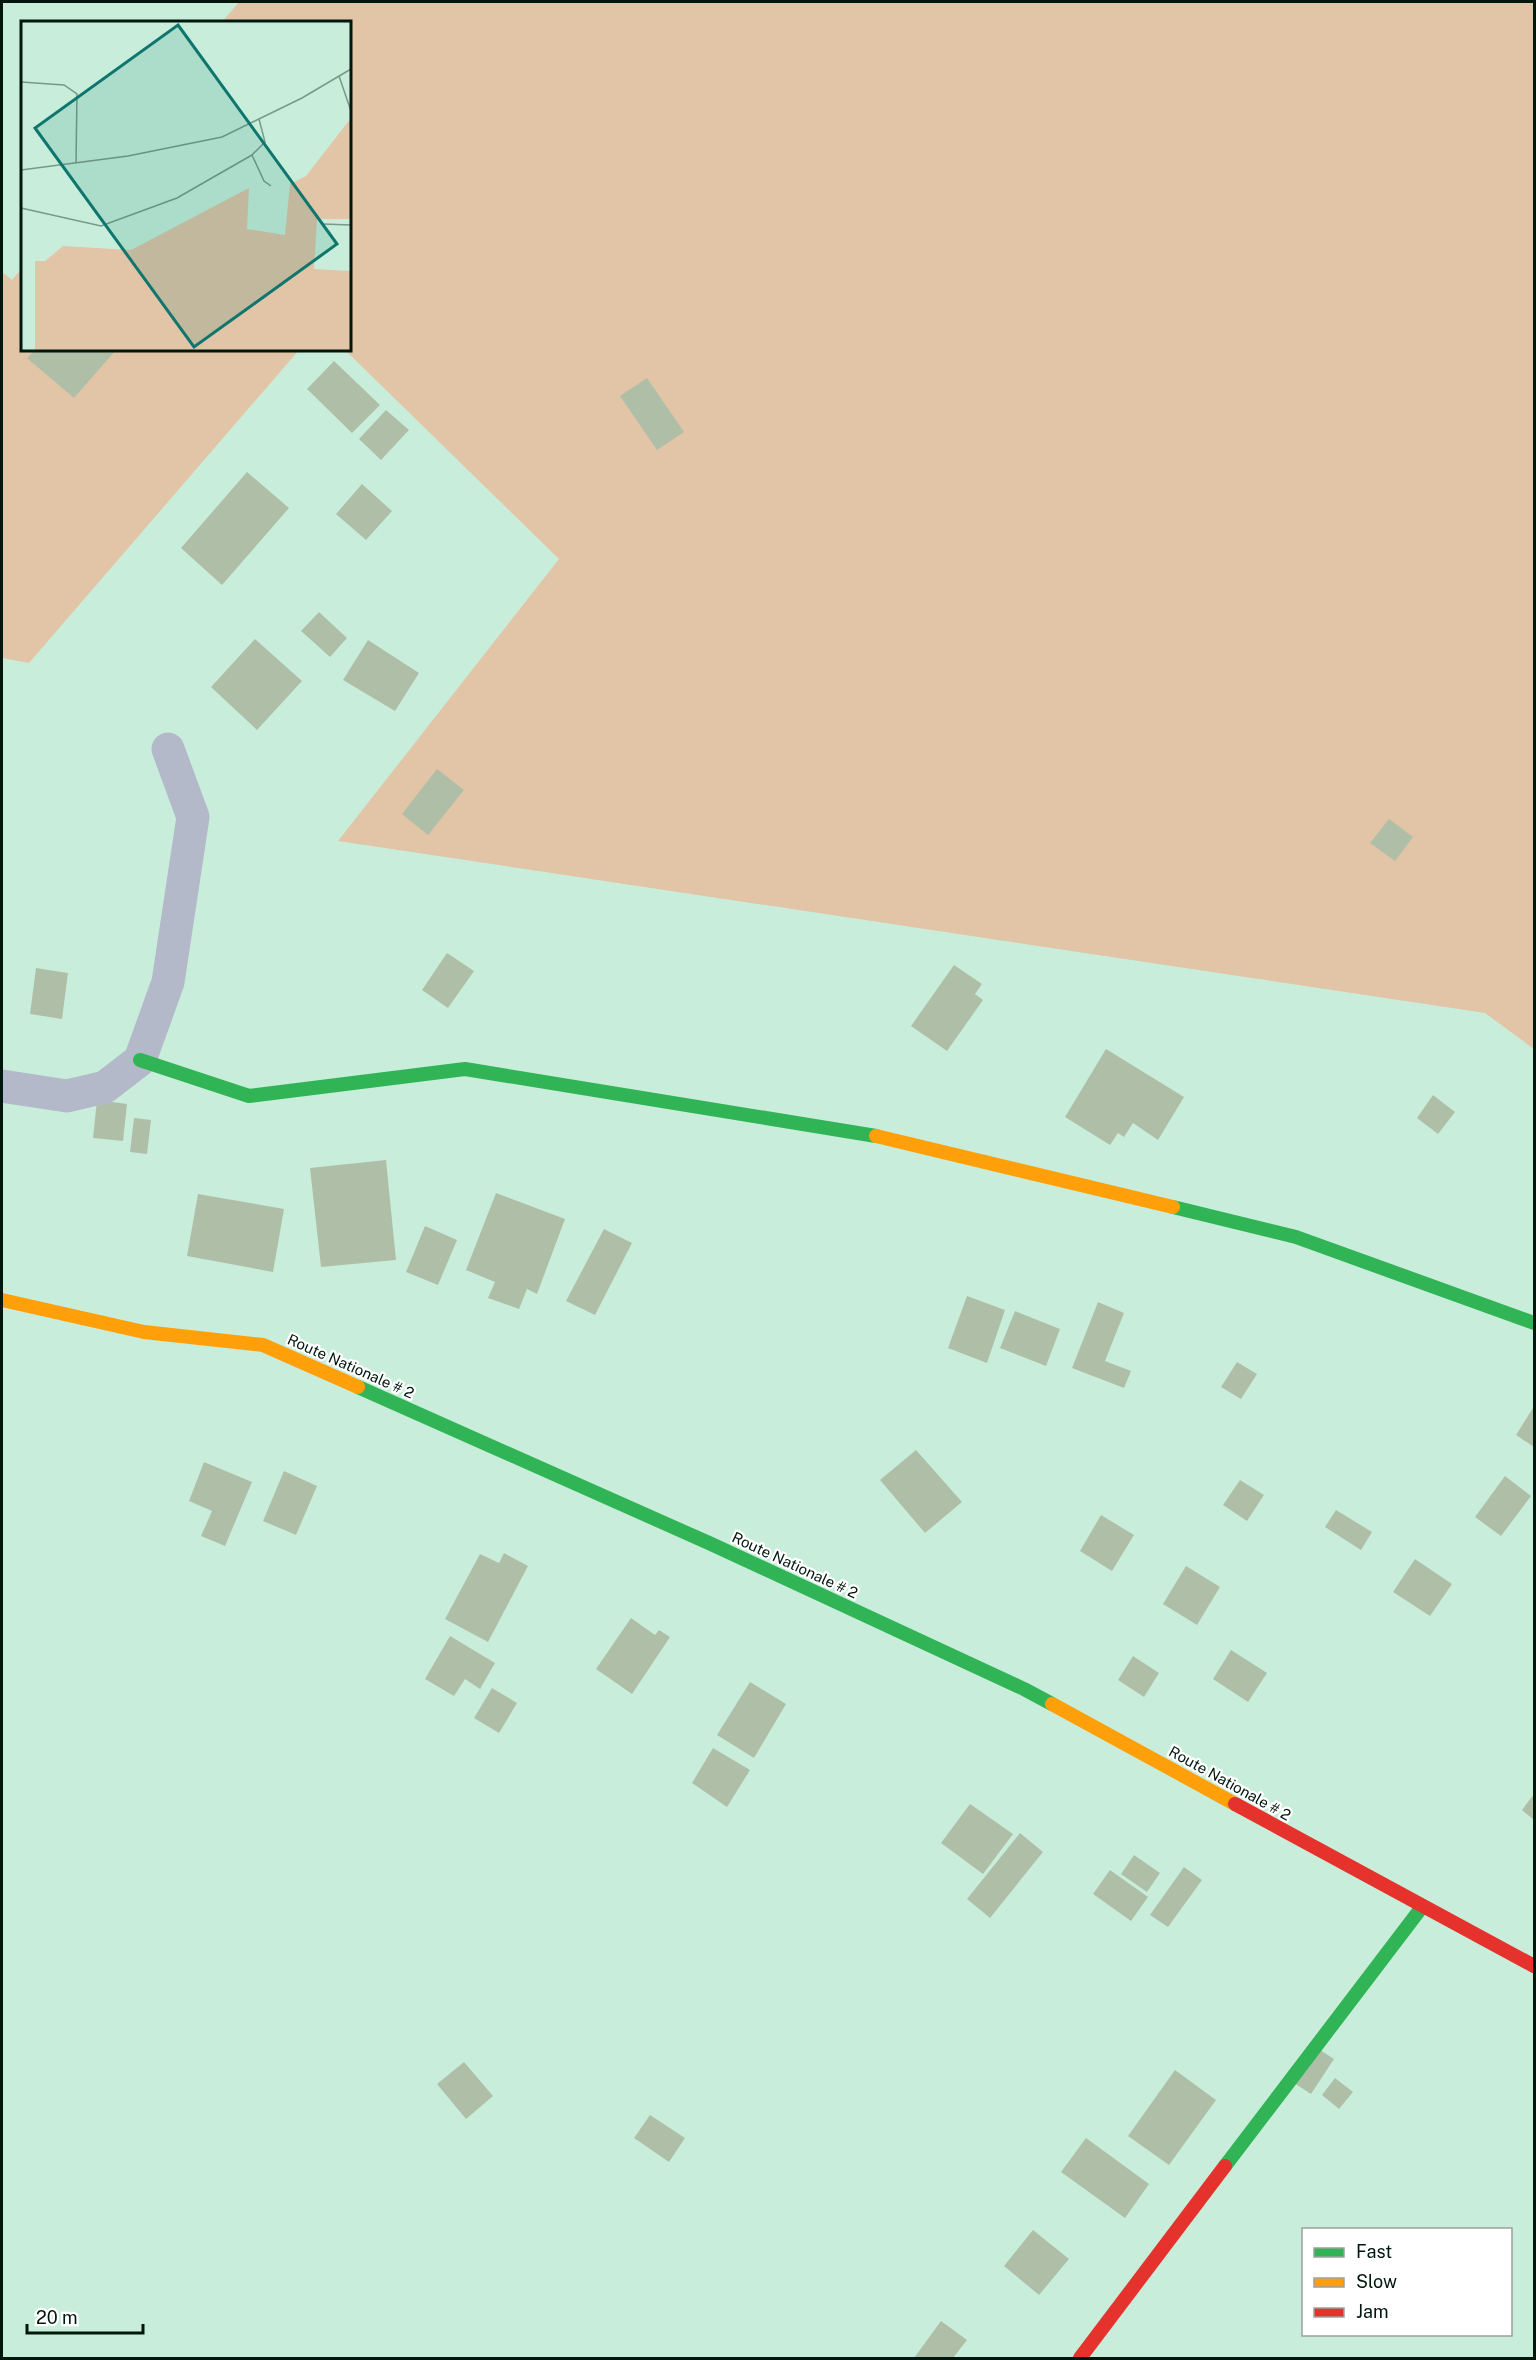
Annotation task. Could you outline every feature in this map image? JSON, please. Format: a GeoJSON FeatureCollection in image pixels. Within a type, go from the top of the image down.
{"type":"FeatureCollection","features":[{"type":"Feature","properties":{"kind":"street"},"geometry":{"type":"LineString","coordinates":[[2,1086],[67,1096],[105,1087],[140,1060],[168,982],[193,817],[168,749]]}},
{"type":"Feature","properties":{"kind":"street"},"geometry":{"type":"LineString","coordinates":[[140,1060],[249,1096],[465,1069],[897,1139],[1296,1237],[1534,1323]]}},
{"type":"Feature","properties":{"kind":"street","name":"Route Nationale # 2"},"geometry":{"type":"LineString","coordinates":[[2,1300],[144,1332],[263,1345],[709,1543],[1024,1689],[1534,1966]]}},
{"type":"Feature","properties":{"kind":"street"},"geometry":{"type":"LineString","coordinates":[[1080,2358],[1422,1907]]}},
{"type":"Feature","properties":{"kind":"shaded area"},"geometry":{"type":"Polygon","coordinates":[[[239,2],[1534,2],[1534,1049],[1485,1013],[338,841],[559,559],[346,351],[351,351],[351,21],[223,21],[239,2]]]}},
{"type":"Feature","properties":{"kind":"shaded area"},"geometry":{"type":"Polygon","coordinates":[[[21,269],[21,351],[298,351],[29,663],[2,658],[2,272],[12,280],[21,269]]]}},
{"type":"Feature","properties":{"kind":"building"},"geometry":{"type":"Polygon","coordinates":[[[34,351],[115,351],[74,398],[27,358],[34,351]]]}},
{"type":"Feature","properties":{"kind":"building"},"geometry":{"type":"Polygon","coordinates":[[[334,361],[380,405],[352,433],[307,389],[334,361]]]}},
{"type":"Feature","properties":{"kind":"building"},"geometry":{"type":"Polygon","coordinates":[[[647,378],[684,432],[657,450],[620,396],[647,378]]]}},
{"type":"Feature","properties":{"kind":"building"},"geometry":{"type":"Polygon","coordinates":[[[386,410],[409,430],[381,460],[359,439],[386,410]]]}},
{"type":"Feature","properties":{"kind":"building"},"geometry":{"type":"Polygon","coordinates":[[[247,472],[289,508],[222,585],[181,548],[247,472]]]}},
{"type":"Feature","properties":{"kind":"building"},"geometry":{"type":"Polygon","coordinates":[[[362,484],[392,511],[366,540],[336,514],[362,484]]]}},
{"type":"Feature","properties":{"kind":"building"},"geometry":{"type":"Polygon","coordinates":[[[319,612],[347,638],[330,657],[301,631],[319,612]]]}},
{"type":"Feature","properties":{"kind":"building"},"geometry":{"type":"Polygon","coordinates":[[[255,639],[302,681],[257,730],[211,687],[255,639]]]}},
{"type":"Feature","properties":{"kind":"building"},"geometry":{"type":"Polygon","coordinates":[[[368,640],[419,673],[395,711],[343,680],[368,640]]]}},
{"type":"Feature","properties":{"kind":"building"},"geometry":{"type":"Polygon","coordinates":[[[437,769],[464,790],[428,835],[402,814],[437,769]]]}},
{"type":"Feature","properties":{"kind":"building"},"geometry":{"type":"Polygon","coordinates":[[[1389,819],[1413,837],[1395,861],[1370,843],[1389,819]]]}},
{"type":"Feature","properties":{"kind":"building"},"geometry":{"type":"Polygon","coordinates":[[[447,953],[474,971],[448,1008],[422,990],[447,953]]]}},
{"type":"Feature","properties":{"kind":"building"},"geometry":{"type":"Polygon","coordinates":[[[954,965],[982,984],[975,994],[983,1000],[947,1051],[911,1026],[954,965]]]}},
{"type":"Feature","properties":{"kind":"building"},"geometry":{"type":"Polygon","coordinates":[[[36,968],[68,973],[62,1019],[30,1014],[36,968]]]}},
{"type":"Feature","properties":{"kind":"building"},"geometry":{"type":"Polygon","coordinates":[[[1106,1049],[1184,1097],[1158,1140],[1133,1123],[1124,1137],[1118,1133],[1110,1145],[1065,1117],[1106,1049]]]}},
{"type":"Feature","properties":{"kind":"building"},"geometry":{"type":"Polygon","coordinates":[[[1433,1095],[1455,1112],[1438,1134],[1417,1118],[1433,1095]]]}},
{"type":"Feature","properties":{"kind":"building"},"geometry":{"type":"Polygon","coordinates":[[[97,1100],[127,1104],[123,1141],[93,1138],[97,1100]]]}},
{"type":"Feature","properties":{"kind":"building"},"geometry":{"type":"Polygon","coordinates":[[[134,1118],[151,1120],[147,1154],[130,1152],[134,1118]]]}},
{"type":"Feature","properties":{"kind":"building"},"geometry":{"type":"Polygon","coordinates":[[[386,1160],[396,1260],[321,1267],[310,1168],[386,1160]]]}},
{"type":"Feature","properties":{"kind":"building"},"geometry":{"type":"Polygon","coordinates":[[[496,1193],[565,1219],[537,1294],[527,1289],[519,1309],[488,1298],[495,1282],[466,1270],[496,1193]]]}},
{"type":"Feature","properties":{"kind":"building"},"geometry":{"type":"Polygon","coordinates":[[[198,1194],[284,1209],[273,1272],[187,1256],[198,1194]]]}},
{"type":"Feature","properties":{"kind":"building"},"geometry":{"type":"Polygon","coordinates":[[[425,1226],[457,1240],[438,1285],[406,1272],[425,1226]]]}},
{"type":"Feature","properties":{"kind":"building"},"geometry":{"type":"Polygon","coordinates":[[[604,1229],[632,1243],[595,1315],[566,1301],[604,1229]]]}},
{"type":"Feature","properties":{"kind":"building"},"geometry":{"type":"Polygon","coordinates":[[[967,1296],[1005,1310],[987,1363],[948,1348],[967,1296]]]}},
{"type":"Feature","properties":{"kind":"building"},"geometry":{"type":"Polygon","coordinates":[[[1098,1302],[1124,1313],[1105,1361],[1131,1371],[1124,1388],[1072,1368],[1098,1302]]]}},
{"type":"Feature","properties":{"kind":"building"},"geometry":{"type":"Polygon","coordinates":[[[1015,1311],[1060,1329],[1046,1366],[1000,1348],[1015,1311]]]}},
{"type":"Feature","properties":{"kind":"building"},"geometry":{"type":"Polygon","coordinates":[[[1237,1362],[1257,1374],[1241,1399],[1221,1387],[1237,1362]]]}},
{"type":"Feature","properties":{"kind":"building"},"geometry":{"type":"Polygon","coordinates":[[[1534,1409],[1534,1447],[1516,1435],[1534,1409]]]}},
{"type":"Feature","properties":{"kind":"building"},"geometry":{"type":"Polygon","coordinates":[[[916,1450],[962,1502],[925,1533],[880,1480],[916,1450]]]}},
{"type":"Feature","properties":{"kind":"building"},"geometry":{"type":"Polygon","coordinates":[[[204,1462],[252,1482],[225,1546],[201,1536],[212,1511],[189,1501],[204,1462]]]}},
{"type":"Feature","properties":{"kind":"building"},"geometry":{"type":"Polygon","coordinates":[[[284,1471],[317,1486],[296,1535],[263,1521],[284,1471]]]}},
{"type":"Feature","properties":{"kind":"building"},"geometry":{"type":"Polygon","coordinates":[[[1505,1476],[1531,1496],[1501,1536],[1475,1517],[1505,1476]]]}},
{"type":"Feature","properties":{"kind":"building"},"geometry":{"type":"Polygon","coordinates":[[[1240,1480],[1264,1495],[1247,1521],[1223,1505],[1240,1480]]]}},
{"type":"Feature","properties":{"kind":"building"},"geometry":{"type":"Polygon","coordinates":[[[1336,1510],[1372,1532],[1361,1550],[1325,1527],[1336,1510]]]}},
{"type":"Feature","properties":{"kind":"building"},"geometry":{"type":"Polygon","coordinates":[[[1101,1515],[1134,1535],[1112,1571],[1080,1551],[1101,1515]]]}},
{"type":"Feature","properties":{"kind":"building"},"geometry":{"type":"Polygon","coordinates":[[[504,1553],[528,1566],[488,1642],[445,1619],[480,1554],[499,1563],[504,1553]]]}},
{"type":"Feature","properties":{"kind":"building"},"geometry":{"type":"Polygon","coordinates":[[[1415,1559],[1452,1584],[1430,1616],[1393,1592],[1415,1559]]]}},
{"type":"Feature","properties":{"kind":"building"},"geometry":{"type":"Polygon","coordinates":[[[1186,1566],[1220,1587],[1197,1625],[1163,1604],[1186,1566]]]}},
{"type":"Feature","properties":{"kind":"building"},"geometry":{"type":"Polygon","coordinates":[[[631,1618],[655,1635],[659,1630],[670,1637],[632,1694],[596,1669],[631,1618]]]}},
{"type":"Feature","properties":{"kind":"building"},"geometry":{"type":"Polygon","coordinates":[[[450,1636],[495,1663],[480,1689],[465,1679],[454,1696],[425,1679],[450,1636]]]}},
{"type":"Feature","properties":{"kind":"building"},"geometry":{"type":"Polygon","coordinates":[[[1231,1650],[1267,1673],[1248,1702],[1213,1679],[1231,1650]]]}},
{"type":"Feature","properties":{"kind":"building"},"geometry":{"type":"Polygon","coordinates":[[[1133,1656],[1159,1673],[1144,1697],[1118,1680],[1133,1656]]]}},
{"type":"Feature","properties":{"kind":"building"},"geometry":{"type":"Polygon","coordinates":[[[750,1682],[786,1704],[754,1758],[717,1735],[750,1682]]]}},
{"type":"Feature","properties":{"kind":"building"},"geometry":{"type":"Polygon","coordinates":[[[492,1688],[517,1703],[499,1733],[474,1718],[492,1688]]]}},
{"type":"Feature","properties":{"kind":"building"},"geometry":{"type":"Polygon","coordinates":[[[713,1748],[750,1770],[727,1807],[692,1783],[713,1748]]]}},
{"type":"Feature","properties":{"kind":"building"},"geometry":{"type":"Polygon","coordinates":[[[1534,1794],[1534,1820],[1522,1810],[1534,1794]]]}},
{"type":"Feature","properties":{"kind":"building"},"geometry":{"type":"Polygon","coordinates":[[[970,1804],[1013,1834],[983,1874],[941,1843],[970,1804]]]}},
{"type":"Feature","properties":{"kind":"building"},"geometry":{"type":"Polygon","coordinates":[[[1020,1833],[1043,1852],[990,1918],[967,1899],[1020,1833]]]}},
{"type":"Feature","properties":{"kind":"building"},"geometry":{"type":"Polygon","coordinates":[[[1134,1855],[1160,1873],[1147,1892],[1121,1874],[1134,1855]]]}},
{"type":"Feature","properties":{"kind":"building"},"geometry":{"type":"Polygon","coordinates":[[[1184,1867],[1202,1880],[1168,1927],[1150,1915],[1184,1867]]]}},
{"type":"Feature","properties":{"kind":"building"},"geometry":{"type":"Polygon","coordinates":[[[1110,1870],[1148,1897],[1131,1921],[1093,1894],[1110,1870]]]}},
{"type":"Feature","properties":{"kind":"building"},"geometry":{"type":"Polygon","coordinates":[[[1317,2048],[1334,2059],[1311,2094],[1294,2083],[1317,2048]]]}},
{"type":"Feature","properties":{"kind":"building"},"geometry":{"type":"Polygon","coordinates":[[[464,2062],[493,2096],[466,2119],[437,2084],[464,2062]]]}},
{"type":"Feature","properties":{"kind":"building"},"geometry":{"type":"Polygon","coordinates":[[[1175,2070],[1216,2100],[1169,2165],[1128,2136],[1175,2070]]]}},
{"type":"Feature","properties":{"kind":"building"},"geometry":{"type":"Polygon","coordinates":[[[1335,2078],[1353,2092],[1339,2109],[1322,2095],[1335,2078]]]}},
{"type":"Feature","properties":{"kind":"building"},"geometry":{"type":"Polygon","coordinates":[[[650,2115],[685,2138],[669,2162],[634,2138],[650,2115]]]}},
{"type":"Feature","properties":{"kind":"building"},"geometry":{"type":"Polygon","coordinates":[[[1086,2138],[1149,2184],[1125,2218],[1061,2172],[1086,2138]]]}},
{"type":"Feature","properties":{"kind":"building"},"geometry":{"type":"Polygon","coordinates":[[[1033,2230],[1069,2259],[1039,2295],[1004,2266],[1033,2230]]]}},
{"type":"Feature","properties":{"kind":"building"},"geometry":{"type":"Polygon","coordinates":[[[941,2321],[967,2340],[953,2358],[914,2358],[941,2321]]]}},
{"type":"Feature","properties":{"kind":"traffic: fast"},"geometry":{"type":"LineString","coordinates":[[140,1060],[249,1096],[465,1069],[876,1136]]}},
{"type":"Feature","properties":{"kind":"traffic: fast"},"geometry":{"type":"LineString","coordinates":[[1173,1207],[1296,1237],[1534,1323]]}},
{"type":"Feature","properties":{"kind":"traffic: fast"},"geometry":{"type":"LineString","coordinates":[[358,1387],[709,1543],[1052,1704]]}},
{"type":"Feature","properties":{"kind":"traffic: fast"},"geometry":{"type":"LineString","coordinates":[[1225,2166],[1422,1907]]}},
{"type":"Feature","properties":{"kind":"traffic: slow"},"geometry":{"type":"LineString","coordinates":[[876,1136],[1173,1207]]}},
{"type":"Feature","properties":{"kind":"traffic: slow"},"geometry":{"type":"LineString","coordinates":[[2,1300],[144,1332],[263,1345],[358,1387]]}},
{"type":"Feature","properties":{"kind":"traffic: slow"},"geometry":{"type":"LineString","coordinates":[[1052,1704],[1235,1804]]}},
{"type":"Feature","properties":{"kind":"traffic: jam"},"geometry":{"type":"LineString","coordinates":[[1235,1804],[1534,1966]]}},
{"type":"Feature","properties":{"kind":"traffic: jam"},"geometry":{"type":"LineString","coordinates":[[1080,2358],[1225,2166]]}}]}
